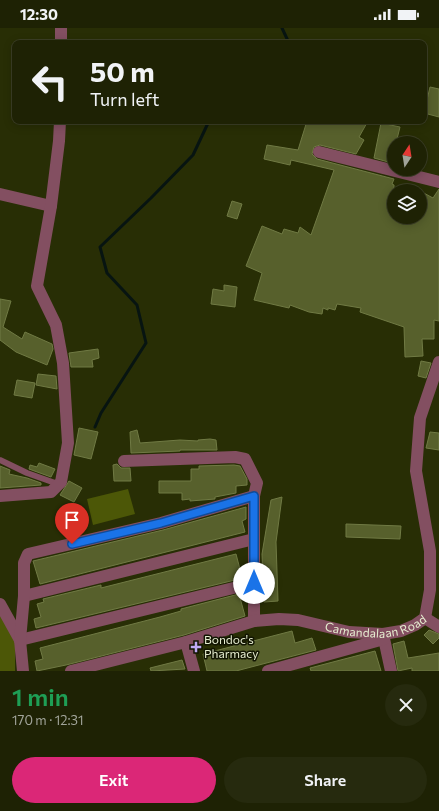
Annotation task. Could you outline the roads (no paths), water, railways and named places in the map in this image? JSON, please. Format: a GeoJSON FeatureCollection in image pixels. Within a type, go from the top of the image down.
{"type":"FeatureCollection","features":[{"type":"Feature","properties":{"kind":"street"},"geometry":{"type":"LineString","coordinates":[[61,40],[62,28]]}},
{"type":"Feature","properties":{"kind":"street"},"geometry":{"type":"LineString","coordinates":[[0,496],[51,492],[61,482],[66,462],[68,443],[63,363],[56,325],[37,286],[51,206],[60,124]]}},
{"type":"Feature","properties":{"kind":"street"},"geometry":{"type":"LineString","coordinates":[[319,152],[439,182]]}},
{"type":"Feature","properties":{"kind":"street"},"geometry":{"type":"LineString","coordinates":[[0,194],[51,206]]}},
{"type":"Feature","properties":{"kind":"street","name":"Camandalaan Road"},"geometry":{"type":"LineString","coordinates":[[71,671],[186,642],[254,621],[279,618],[298,620],[349,632],[383,636],[402,632],[416,625],[425,618],[430,590],[430,551],[416,471],[420,418],[439,362]]}},
{"type":"Feature","properties":{"kind":"street"},"geometry":{"type":"LineString","coordinates":[[124,461],[235,457],[245,459],[257,483],[254,496],[254,621]]}},
{"type":"Feature","properties":{"kind":"street"},"geometry":{"type":"LineString","coordinates":[[23,671],[20,640],[24,596],[24,563],[28,554],[161,523],[254,496]]}},
{"type":"Feature","properties":{"kind":"street"},"geometry":{"type":"LineString","coordinates":[[24,596],[254,538]]}},
{"type":"Feature","properties":{"kind":"street"},"geometry":{"type":"LineString","coordinates":[[20,640],[254,583]]}},
{"type":"Feature","properties":{"kind":"street"},"geometry":{"type":"LineString","coordinates":[[0,604],[20,640]]}},
{"type":"Feature","properties":{"kind":"street"},"geometry":{"type":"LineString","coordinates":[[425,618],[439,627]]}},
{"type":"Feature","properties":{"kind":"street"},"geometry":{"type":"LineString","coordinates":[[268,671],[383,636],[391,671]]}},
{"type":"Feature","properties":{"kind":"street"},"geometry":{"type":"LineString","coordinates":[[186,642],[194,671]]}},
{"type":"Feature","properties":{"kind":"lane"},"geometry":{"type":"LineString","coordinates":[[0,460],[27,473],[58,484]]}},
{"type":"Feature","properties":{"kind":"waterway"},"geometry":{"type":"LineString","coordinates":[[282,28],[288,40]]}},
{"type":"Feature","properties":{"kind":"waterway"},"geometry":{"type":"LineString","coordinates":[[95,427],[101,413],[146,343],[137,305],[107,273],[100,247],[193,155],[208,124]]}},
{"type":"Feature","properties":{"kind":"place","name":"Bondoc's Pharmacy"},"geometry":{"type":"Point","coordinates":[196,647]}}]}
